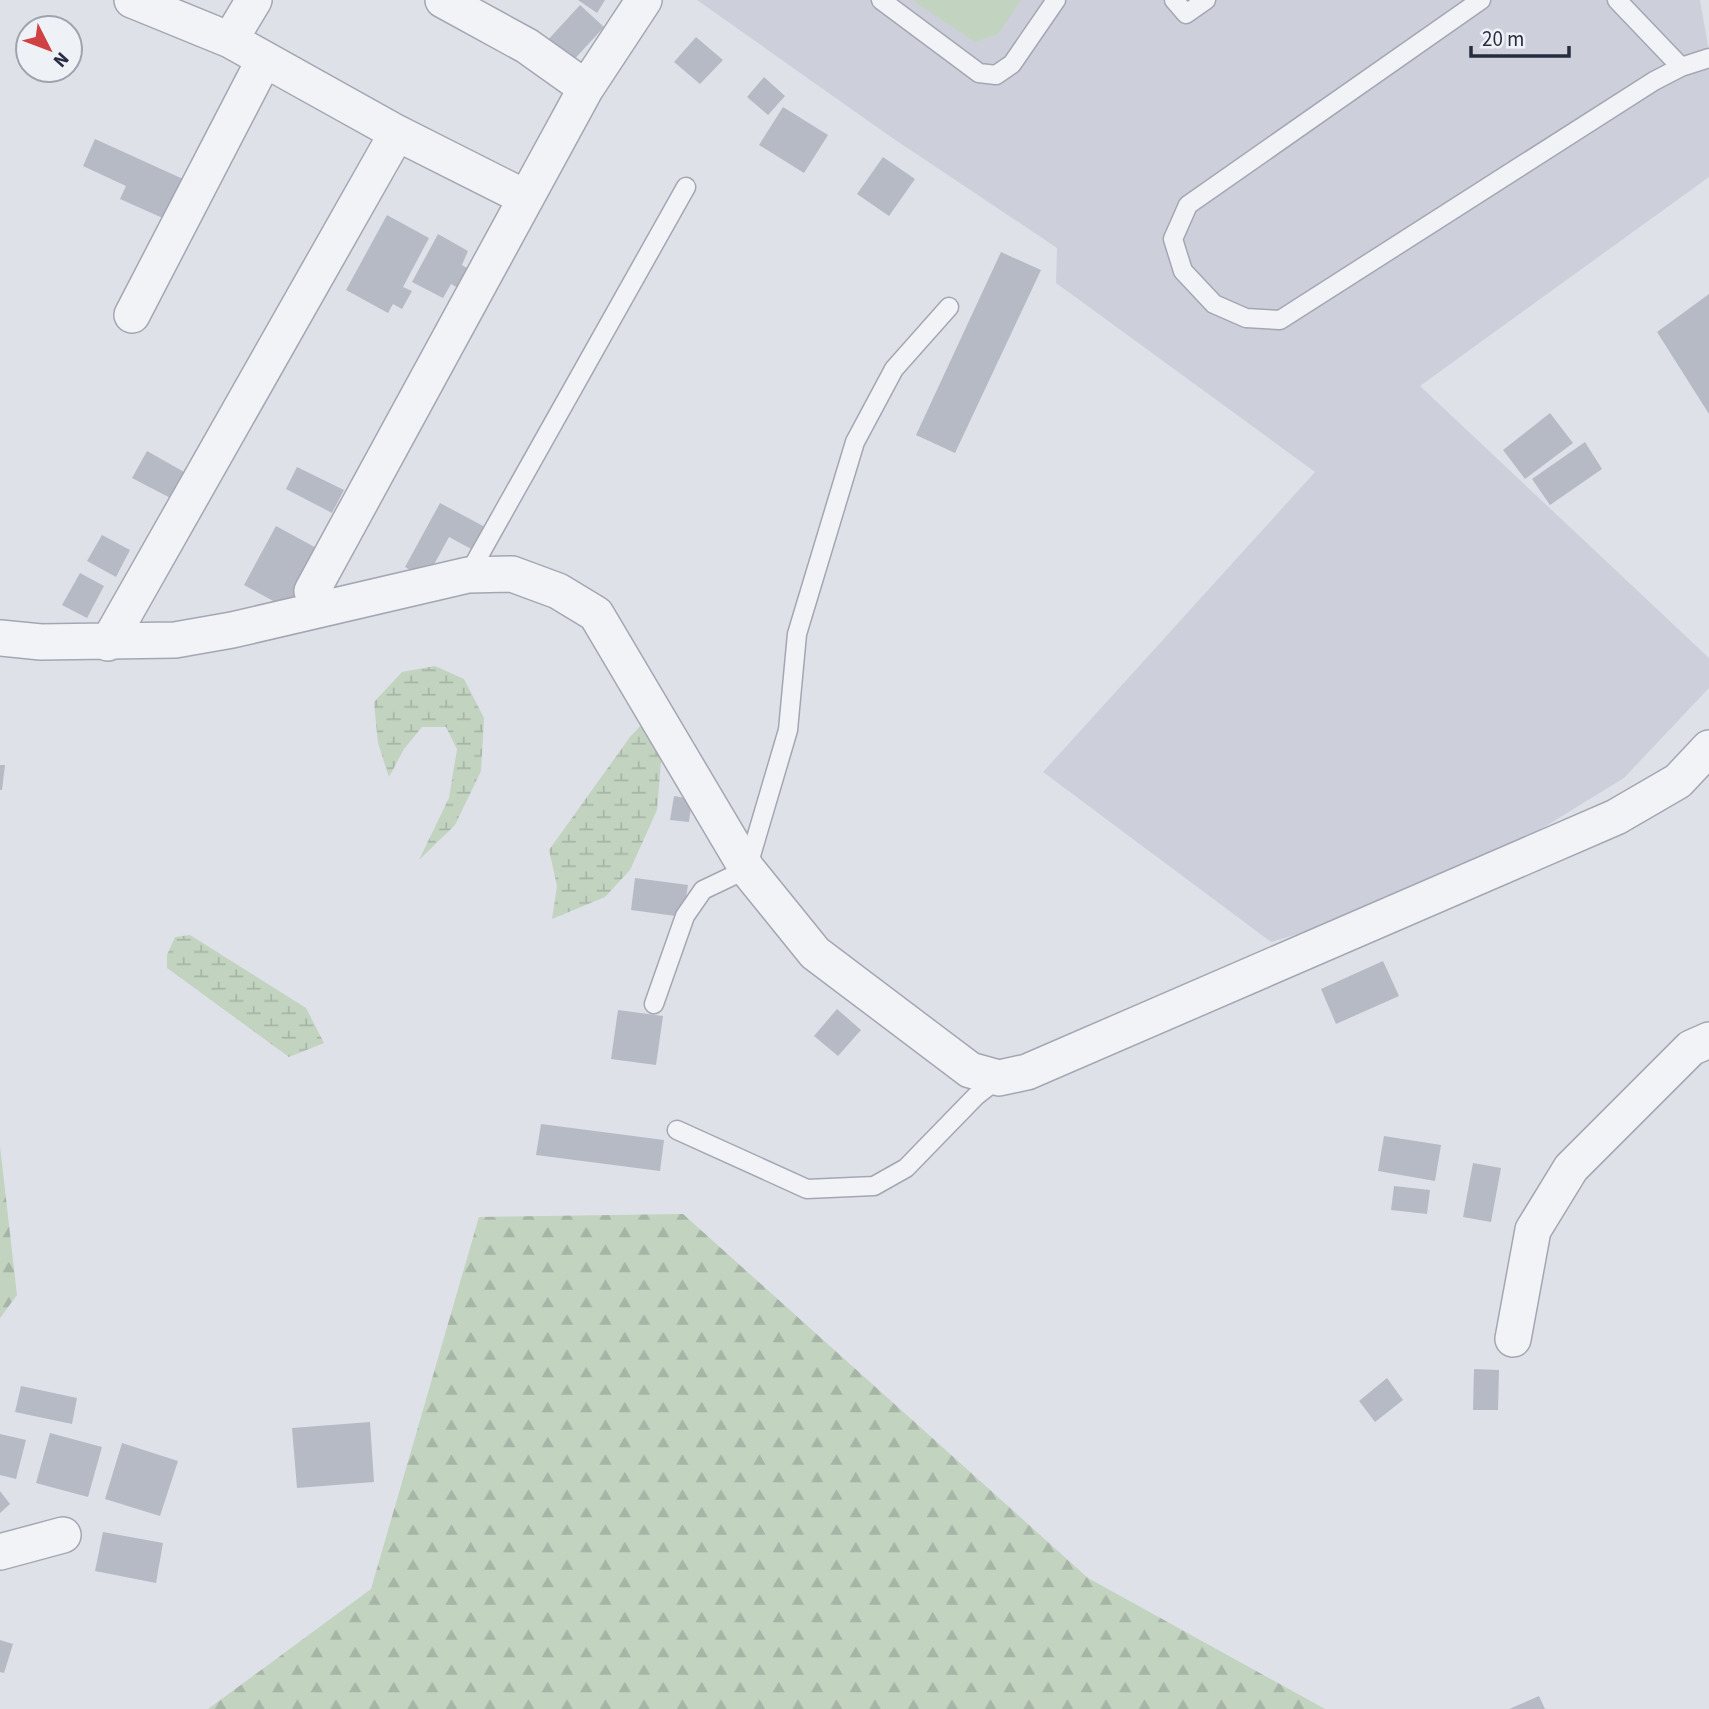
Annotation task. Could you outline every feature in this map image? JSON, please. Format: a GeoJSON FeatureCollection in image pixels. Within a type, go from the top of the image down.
{"type":"FeatureCollection","features":[{"type":"Feature","properties":{"kind":"street"},"geometry":{"type":"LineString","coordinates":[[132,0],[230,40],[397,132],[526,198]]}},
{"type":"Feature","properties":{"kind":"street"},"geometry":{"type":"LineString","coordinates":[[230,40],[254,0]]}},
{"type":"Feature","properties":{"kind":"street"},"geometry":{"type":"LineString","coordinates":[[443,0],[527,46],[586,88]]}},
{"type":"Feature","properties":{"kind":"street"},"geometry":{"type":"LineString","coordinates":[[321,609],[312,591],[586,88],[644,0]]}},
{"type":"Feature","properties":{"kind":"street"},"geometry":{"type":"LineString","coordinates":[[132,316],[264,60]]}},
{"type":"Feature","properties":{"kind":"street"},"geometry":{"type":"LineString","coordinates":[[108,643],[397,132]]}},
{"type":"Feature","properties":{"kind":"street"},"geometry":{"type":"LineString","coordinates":[[0,638],[108,643],[175,640],[468,575],[512,574],[558,591],[596,614],[747,869],[815,953],[970,1070],[999,1078],[1027,1072],[1616,817],[1678,781],[1709,748]]}},
{"type":"Feature","properties":{"kind":"street"},"geometry":{"type":"LineString","coordinates":[[1513,1339],[1530,1237],[1572,1168],[1691,1048],[1709,1040]]}},
{"type":"Feature","properties":{"kind":"street"},"geometry":{"type":"LineString","coordinates":[[0,1552],[62,1535]]}},
{"type":"Feature","properties":{"kind":"lane"},"geometry":{"type":"LineString","coordinates":[[881,0],[979,73],[996,75],[1012,64],[1056,0]]}},
{"type":"Feature","properties":{"kind":"lane"},"geometry":{"type":"LineString","coordinates":[[1174,0],[1186,14],[1206,0]]}},
{"type":"Feature","properties":{"kind":"lane"},"geometry":{"type":"LineString","coordinates":[[1481,0],[1188,205],[1174,239],[1183,271],[1214,304],[1246,318],[1280,320],[1654,80],[1709,58]]}},
{"type":"Feature","properties":{"kind":"lane"},"geometry":{"type":"LineString","coordinates":[[1617,0],[1681,67]]}},
{"type":"Feature","properties":{"kind":"lane"},"geometry":{"type":"LineString","coordinates":[[468,575],[686,187]]}},
{"type":"Feature","properties":{"kind":"lane"},"geometry":{"type":"LineString","coordinates":[[654,1004],[685,916],[704,890],[747,869],[788,730],[797,634],[855,442],[894,369],[949,307]]}},
{"type":"Feature","properties":{"kind":"lane"},"geometry":{"type":"LineString","coordinates":[[677,1130],[807,1189],[874,1186],[906,1168],[976,1096],[999,1078]]}},
{"type":"Feature","properties":{"kind":"shaded area"},"geometry":{"type":"Polygon","coordinates":[[[697,0],[1700,0],[1709,51],[1709,177],[1420,386],[1709,658],[1709,688],[1624,778],[1512,847],[1341,921],[1271,942],[1043,772],[1315,472],[1056,283],[1057,248],[888,135],[697,0]]]}},
{"type":"Feature","properties":{"kind":"green space"},"geometry":{"type":"Polygon","coordinates":[[[912,0],[1021,0],[998,34],[975,42],[912,0]]]}},
{"type":"Feature","properties":{"kind":"green space"},"geometry":{"type":"Polygon","coordinates":[[[435,666],[464,679],[484,718],[481,771],[455,825],[419,860],[449,798],[457,749],[446,727],[422,727],[404,749],[389,777],[378,743],[374,702],[402,672],[435,666]]]}},
{"type":"Feature","properties":{"kind":"green space"},"geometry":{"type":"Polygon","coordinates":[[[657,708],[662,750],[657,810],[630,870],[605,897],[552,919],[557,886],[549,850],[630,737],[657,708]]]}},
{"type":"Feature","properties":{"kind":"green space"},"geometry":{"type":"Polygon","coordinates":[[[190,935],[306,1008],[324,1043],[289,1057],[167,968],[167,955],[175,937],[190,935]]]}},
{"type":"Feature","properties":{"kind":"green space"},"geometry":{"type":"Polygon","coordinates":[[[0,1146],[17,1295],[0,1318],[0,1146]]]}},
{"type":"Feature","properties":{"kind":"green space"},"geometry":{"type":"Polygon","coordinates":[[[683,1214],[1088,1578],[1325,1709],[208,1709],[371,1589],[479,1217],[683,1214]]]}},
{"type":"Feature","properties":{"kind":"building"},"geometry":{"type":"Polygon","coordinates":[[[578,0],[605,0],[597,13],[578,0]]]}},
{"type":"Feature","properties":{"kind":"building"},"geometry":{"type":"Polygon","coordinates":[[[580,5],[604,27],[570,64],[546,42],[580,5]]]}},
{"type":"Feature","properties":{"kind":"building"},"geometry":{"type":"Polygon","coordinates":[[[696,37],[723,60],[700,84],[674,62],[696,37]]]}},
{"type":"Feature","properties":{"kind":"building"},"geometry":{"type":"Polygon","coordinates":[[[764,77],[785,96],[768,115],[747,97],[764,77]]]}},
{"type":"Feature","properties":{"kind":"building"},"geometry":{"type":"Polygon","coordinates":[[[783,107],[828,135],[804,173],[759,145],[783,107]]]}},
{"type":"Feature","properties":{"kind":"building"},"geometry":{"type":"Polygon","coordinates":[[[95,139],[183,179],[165,219],[120,199],[126,186],[83,166],[95,139]]]}},
{"type":"Feature","properties":{"kind":"building"},"geometry":{"type":"Polygon","coordinates":[[[883,157],[915,179],[889,216],[857,194],[883,157]]]}},
{"type":"Feature","properties":{"kind":"building"},"geometry":{"type":"Polygon","coordinates":[[[387,215],[429,238],[403,287],[412,291],[402,309],[393,304],[388,313],[346,290],[387,215]]]}},
{"type":"Feature","properties":{"kind":"building"},"geometry":{"type":"Polygon","coordinates":[[[438,234],[468,251],[462,265],[470,270],[460,289],[451,284],[443,298],[412,282],[438,234]]]}},
{"type":"Feature","properties":{"kind":"building"},"geometry":{"type":"Polygon","coordinates":[[[1001,252],[1041,270],[955,453],[916,435],[1001,252]]]}},
{"type":"Feature","properties":{"kind":"building"},"geometry":{"type":"Polygon","coordinates":[[[1709,294],[1709,414],[1657,332],[1709,294]]]}},
{"type":"Feature","properties":{"kind":"building"},"geometry":{"type":"Polygon","coordinates":[[[1550,413],[1573,443],[1525,479],[1503,450],[1550,413]]]}},
{"type":"Feature","properties":{"kind":"building"},"geometry":{"type":"Polygon","coordinates":[[[1585,442],[1602,469],[1550,505],[1532,479],[1585,442]]]}},
{"type":"Feature","properties":{"kind":"building"},"geometry":{"type":"Polygon","coordinates":[[[147,451],[193,477],[178,502],[132,478],[147,451]]]}},
{"type":"Feature","properties":{"kind":"building"},"geometry":{"type":"Polygon","coordinates":[[[297,467],[344,490],[332,513],[286,489],[297,467]]]}},
{"type":"Feature","properties":{"kind":"building"},"geometry":{"type":"Polygon","coordinates":[[[440,503],[485,527],[473,550],[449,537],[426,579],[405,567],[440,503]]]}},
{"type":"Feature","properties":{"kind":"building"},"geometry":{"type":"Polygon","coordinates":[[[276,526],[320,550],[288,609],[244,585],[276,526]]]}},
{"type":"Feature","properties":{"kind":"building"},"geometry":{"type":"Polygon","coordinates":[[[102,535],[130,550],[116,577],[87,561],[102,535]]]}},
{"type":"Feature","properties":{"kind":"building"},"geometry":{"type":"Polygon","coordinates":[[[80,573],[104,586],[87,618],[62,605],[80,573]]]}},
{"type":"Feature","properties":{"kind":"building"},"geometry":{"type":"Polygon","coordinates":[[[0,765],[5,765],[2,790],[0,790],[0,765]]]}},
{"type":"Feature","properties":{"kind":"building"},"geometry":{"type":"Polygon","coordinates":[[[674,796],[692,799],[689,822],[670,820],[674,796]]]}},
{"type":"Feature","properties":{"kind":"building"},"geometry":{"type":"Polygon","coordinates":[[[635,878],[688,885],[683,917],[631,910],[635,878]]]}},
{"type":"Feature","properties":{"kind":"building"},"geometry":{"type":"Polygon","coordinates":[[[1383,961],[1399,996],[1336,1024],[1321,989],[1383,961]]]}},
{"type":"Feature","properties":{"kind":"building"},"geometry":{"type":"Polygon","coordinates":[[[837,1009],[861,1030],[838,1056],[814,1036],[837,1009]]]}},
{"type":"Feature","properties":{"kind":"building"},"geometry":{"type":"Polygon","coordinates":[[[618,1010],[663,1016],[656,1065],[611,1059],[618,1010]]]}},
{"type":"Feature","properties":{"kind":"building"},"geometry":{"type":"Polygon","coordinates":[[[541,1124],[664,1140],[660,1171],[536,1155],[541,1124]]]}},
{"type":"Feature","properties":{"kind":"building"},"geometry":{"type":"Polygon","coordinates":[[[1384,1136],[1441,1145],[1435,1181],[1378,1171],[1384,1136]]]}},
{"type":"Feature","properties":{"kind":"building"},"geometry":{"type":"Polygon","coordinates":[[[1473,1163],[1501,1168],[1491,1222],[1463,1217],[1473,1163]]]}},
{"type":"Feature","properties":{"kind":"building"},"geometry":{"type":"Polygon","coordinates":[[[1394,1186],[1430,1190],[1427,1214],[1391,1210],[1394,1186]]]}},
{"type":"Feature","properties":{"kind":"building"},"geometry":{"type":"Polygon","coordinates":[[[1474,1369],[1499,1370],[1498,1410],[1473,1410],[1474,1369]]]}},
{"type":"Feature","properties":{"kind":"building"},"geometry":{"type":"Polygon","coordinates":[[[1387,1378],[1403,1400],[1375,1422],[1359,1401],[1387,1378]]]}},
{"type":"Feature","properties":{"kind":"building"},"geometry":{"type":"Polygon","coordinates":[[[21,1386],[77,1398],[72,1424],[15,1412],[21,1386]]]}},
{"type":"Feature","properties":{"kind":"building"},"geometry":{"type":"Polygon","coordinates":[[[370,1422],[374,1482],[297,1488],[292,1428],[370,1422]]]}},
{"type":"Feature","properties":{"kind":"building"},"geometry":{"type":"Polygon","coordinates":[[[50,1433],[102,1447],[88,1497],[36,1483],[50,1433]]]}},
{"type":"Feature","properties":{"kind":"building"},"geometry":{"type":"Polygon","coordinates":[[[0,1434],[26,1440],[16,1479],[0,1475],[0,1434]]]}},
{"type":"Feature","properties":{"kind":"building"},"geometry":{"type":"Polygon","coordinates":[[[122,1443],[178,1461],[160,1516],[105,1499],[122,1443]]]}},
{"type":"Feature","properties":{"kind":"building"},"geometry":{"type":"Polygon","coordinates":[[[0,1491],[10,1504],[0,1513],[0,1491]]]}},
{"type":"Feature","properties":{"kind":"building"},"geometry":{"type":"Polygon","coordinates":[[[103,1532],[163,1543],[156,1583],[95,1571],[103,1532]]]}},
{"type":"Feature","properties":{"kind":"building"},"geometry":{"type":"Polygon","coordinates":[[[0,1640],[13,1644],[4,1673],[0,1672],[0,1640]]]}},
{"type":"Feature","properties":{"kind":"building"},"geometry":{"type":"Polygon","coordinates":[[[1539,1696],[1545,1709],[1509,1709],[1539,1696]]]}}]}
